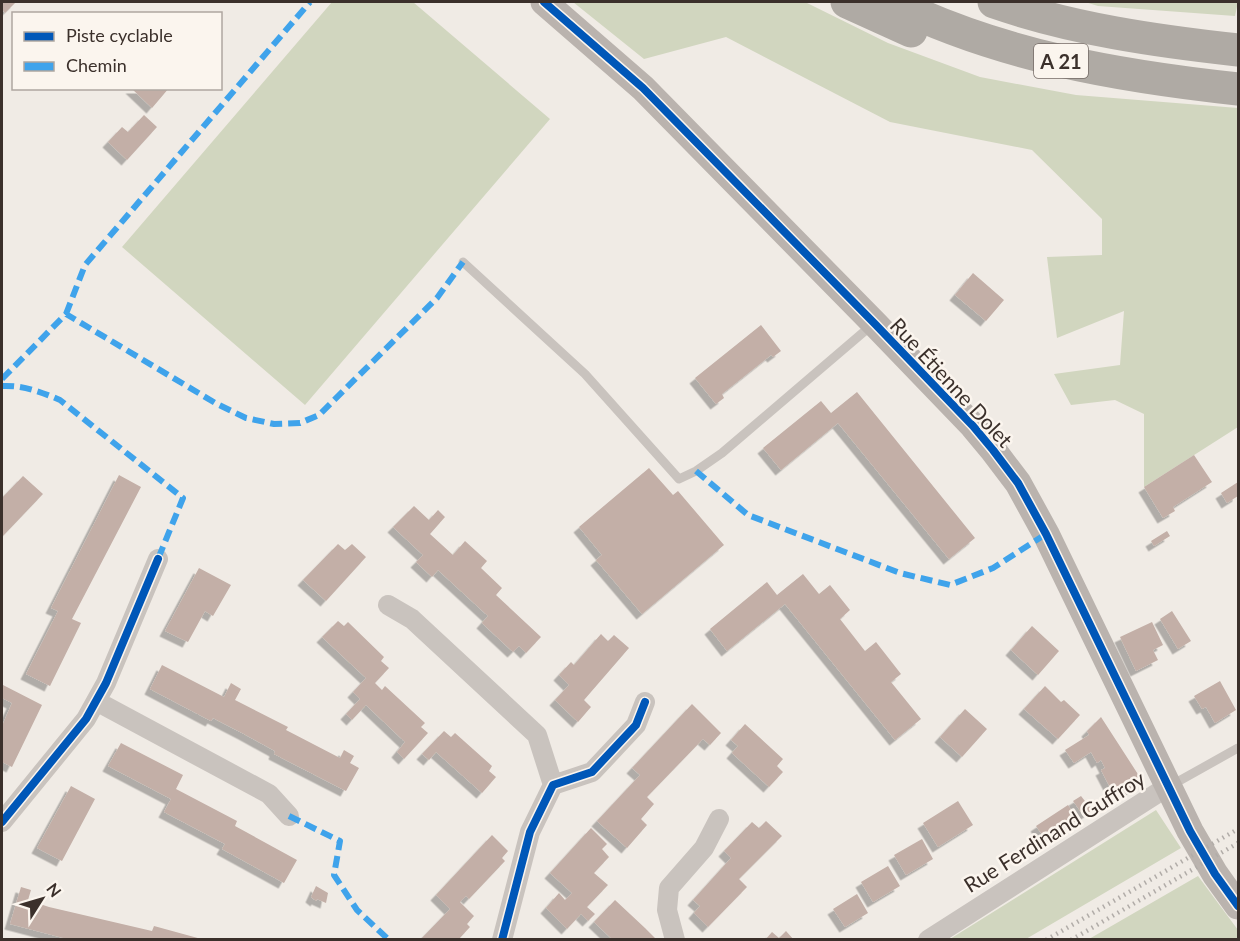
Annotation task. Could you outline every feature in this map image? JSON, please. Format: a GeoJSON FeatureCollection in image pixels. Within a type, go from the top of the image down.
{"type":"FeatureCollection","features":[{"type":"Feature","properties":{"kind":"highway"},"geometry":{"type":"LineString","coordinates":[[848,2],[900,27],[996,61],[1093,69]]}},
{"type":"Feature","properties":{"kind":"highway","name":"A 21"},"geometry":{"type":"LineString","coordinates":[[891,2],[1005,47],[1093,69],[1239,89]]}},
{"type":"Feature","properties":{"kind":"highway","name":"A 21"},"geometry":{"type":"LineString","coordinates":[[994,2],[1020,11],[1104,30],[1239,50]]}},
{"type":"Feature","properties":{"kind":"street","name":"Rue Étienne Dolet"},"geometry":{"type":"LineString","coordinates":[[544,2],[643,88],[973,426],[1018,483],[1046,534],[1167,787],[1215,874],[1239,906]]}},
{"type":"Feature","properties":{"kind":"street"},"geometry":{"type":"LineString","coordinates":[[2,822],[86,718],[96,701],[158,560]]}},
{"type":"Feature","properties":{"kind":"street"},"geometry":{"type":"LineString","coordinates":[[388,605],[412,619],[537,735],[553,785],[530,832],[502,939]]}},
{"type":"Feature","properties":{"kind":"street"},"geometry":{"type":"LineString","coordinates":[[96,701],[269,794],[289,816]]}},
{"type":"Feature","properties":{"kind":"street"},"geometry":{"type":"LineString","coordinates":[[553,785],[592,772],[636,725],[645,702]]}},
{"type":"Feature","properties":{"kind":"street","name":"Rue Ferdinand Guffroy"},"geometry":{"type":"LineString","coordinates":[[928,939],[1167,787]]}},
{"type":"Feature","properties":{"kind":"street"},"geometry":{"type":"LineString","coordinates":[[675,939],[668,910],[669,888],[704,848],[719,819]]}},
{"type":"Feature","properties":{"kind":"lane"},"geometry":{"type":"LineString","coordinates":[[463,262],[585,374],[679,479],[696,471],[722,453],[874,324]]}},
{"type":"Feature","properties":{"kind":"lane","name":"Rue Ferdinand Guffroy"},"geometry":{"type":"LineString","coordinates":[[1167,787],[1239,748]]}},
{"type":"Feature","properties":{"kind":"green space"},"geometry":{"type":"Polygon","coordinates":[[[332,2],[413,2],[550,119],[305,405],[122,247],[332,2]]]}},
{"type":"Feature","properties":{"kind":"green space"},"geometry":{"type":"Polygon","coordinates":[[[573,2],[805,2],[888,43],[980,77],[1076,95],[1238,108],[1238,427],[1144,487],[1144,414],[1115,400],[1071,405],[1054,374],[1120,365],[1124,311],[1057,338],[1047,257],[1102,255],[1102,219],[1032,150],[890,122],[726,37],[644,59],[573,2]]]}},
{"type":"Feature","properties":{"kind":"green space"},"geometry":{"type":"Polygon","coordinates":[[[1085,2],[1238,2],[1235,16],[1098,6],[1085,2]]]}},
{"type":"Feature","properties":{"kind":"green space"},"geometry":{"type":"Polygon","coordinates":[[[1156,810],[1181,848],[1026,939],[950,939],[1156,810]]]}},
{"type":"Feature","properties":{"kind":"green space"},"geometry":{"type":"Polygon","coordinates":[[[1198,876],[1238,930],[1238,939],[1089,939],[1198,876]]]}},
{"type":"Feature","properties":{"kind":"building"},"geometry":{"type":"Polygon","coordinates":[[[2,2],[16,2],[5,13],[2,9],[2,2]]]}},
{"type":"Feature","properties":{"kind":"building"},"geometry":{"type":"Polygon","coordinates":[[[133,90],[167,90],[152,108],[133,90]]]}},
{"type":"Feature","properties":{"kind":"building"},"geometry":{"type":"Polygon","coordinates":[[[144,115],[157,127],[127,160],[108,142],[122,127],[128,132],[144,115]]]}},
{"type":"Feature","properties":{"kind":"building"},"geometry":{"type":"Polygon","coordinates":[[[973,273],[1004,300],[986,321],[955,295],[973,273]]]}},
{"type":"Feature","properties":{"kind":"building"},"geometry":{"type":"Polygon","coordinates":[[[761,325],[781,351],[773,357],[771,355],[722,394],[724,398],[716,404],[695,378],[761,325]]]}},
{"type":"Feature","properties":{"kind":"building"},"geometry":{"type":"Polygon","coordinates":[[[857,392],[975,538],[949,559],[838,423],[781,470],[763,448],[821,401],[831,413],[857,392]]]}},
{"type":"Feature","properties":{"kind":"building"},"geometry":{"type":"Polygon","coordinates":[[[1194,455],[1212,482],[1173,507],[1175,511],[1163,518],[1144,487],[1194,455]]]}},
{"type":"Feature","properties":{"kind":"building"},"geometry":{"type":"Polygon","coordinates":[[[649,468],[673,495],[678,491],[724,545],[642,614],[596,560],[602,555],[579,527],[649,468]]]}},
{"type":"Feature","properties":{"kind":"building"},"geometry":{"type":"Polygon","coordinates":[[[119,475],[141,487],[72,619],[81,623],[50,686],[26,674],[58,611],[51,608],[119,475]]]}},
{"type":"Feature","properties":{"kind":"building"},"geometry":{"type":"Polygon","coordinates":[[[23,476],[43,494],[2,537],[2,498],[23,476]]]}},
{"type":"Feature","properties":{"kind":"building"},"geometry":{"type":"Polygon","coordinates":[[[1238,482],[1238,496],[1227,503],[1221,493],[1238,482]]]}},
{"type":"Feature","properties":{"kind":"building"},"geometry":{"type":"Polygon","coordinates":[[[414,506],[429,520],[438,510],[445,517],[430,534],[453,555],[465,541],[487,561],[481,568],[502,588],[496,595],[541,637],[526,653],[519,646],[513,652],[482,623],[488,616],[438,570],[432,577],[416,562],[423,555],[393,527],[414,506]]]}},
{"type":"Feature","properties":{"kind":"building"},"geometry":{"type":"Polygon","coordinates":[[[1167,531],[1170,536],[1154,546],[1151,541],[1167,531]]]}},
{"type":"Feature","properties":{"kind":"building"},"geometry":{"type":"Polygon","coordinates":[[[338,544],[345,550],[352,544],[366,557],[326,601],[303,580],[338,544]]]}},
{"type":"Feature","properties":{"kind":"building"},"geometry":{"type":"Polygon","coordinates":[[[199,568],[231,585],[213,616],[205,611],[188,642],[165,631],[199,568]]]}},
{"type":"Feature","properties":{"kind":"building"},"geometry":{"type":"Polygon","coordinates":[[[803,574],[819,594],[830,585],[850,610],[840,619],[865,651],[876,642],[901,674],[891,682],[921,719],[895,740],[785,604],[727,651],[710,629],[767,582],[777,595],[803,574]]]}},
{"type":"Feature","properties":{"kind":"building"},"geometry":{"type":"Polygon","coordinates":[[[1172,611],[1191,641],[1178,649],[1160,619],[1172,611]]]}},
{"type":"Feature","properties":{"kind":"building"},"geometry":{"type":"Polygon","coordinates":[[[338,621],[344,626],[348,622],[384,657],[381,661],[389,668],[375,683],[382,690],[385,686],[425,723],[421,727],[428,733],[404,759],[397,752],[405,742],[366,705],[352,720],[346,714],[360,699],[353,692],[366,678],[322,637],[338,621]]]}},
{"type":"Feature","properties":{"kind":"building"},"geometry":{"type":"Polygon","coordinates":[[[1152,622],[1163,645],[1153,650],[1158,660],[1136,671],[1120,637],[1152,622]]]}},
{"type":"Feature","properties":{"kind":"building"},"geometry":{"type":"Polygon","coordinates":[[[1032,626],[1059,651],[1038,675],[1011,650],[1032,626]]]}},
{"type":"Feature","properties":{"kind":"building"},"geometry":{"type":"Polygon","coordinates":[[[601,634],[608,641],[614,635],[629,648],[584,700],[591,707],[578,722],[555,700],[569,685],[559,675],[571,662],[574,665],[601,634]]]}},
{"type":"Feature","properties":{"kind":"building"},"geometry":{"type":"Polygon","coordinates":[[[162,665],[224,697],[231,683],[241,689],[235,700],[288,727],[286,730],[340,758],[344,750],[354,756],[350,763],[359,768],[346,791],[274,754],[275,751],[244,734],[213,718],[211,721],[150,689],[162,665]]]}},
{"type":"Feature","properties":{"kind":"building"},"geometry":{"type":"Polygon","coordinates":[[[1220,681],[1236,710],[1215,723],[1206,707],[1202,709],[1194,696],[1220,681]]]}},
{"type":"Feature","properties":{"kind":"building"},"geometry":{"type":"Polygon","coordinates":[[[3,685],[42,705],[12,767],[2,762],[2,726],[12,703],[2,698],[3,685]]]}},
{"type":"Feature","properties":{"kind":"building"},"geometry":{"type":"Polygon","coordinates":[[[1045,686],[1061,702],[1064,700],[1080,715],[1058,739],[1024,709],[1045,686]]]}},
{"type":"Feature","properties":{"kind":"building"},"geometry":{"type":"Polygon","coordinates":[[[692,704],[721,733],[710,745],[703,739],[647,797],[654,804],[641,819],[647,825],[627,848],[597,821],[640,775],[632,768],[692,704]]]}},
{"type":"Feature","properties":{"kind":"building"},"geometry":{"type":"Polygon","coordinates":[[[965,709],[987,729],[962,757],[940,737],[965,709]]]}},
{"type":"Feature","properties":{"kind":"building"},"geometry":{"type":"Polygon","coordinates":[[[1101,717],[1143,782],[1113,802],[1109,795],[1113,793],[1101,770],[1105,768],[1101,760],[1097,763],[1091,752],[1074,763],[1065,750],[1089,735],[1087,731],[1101,717]]]}},
{"type":"Feature","properties":{"kind":"building"},"geometry":{"type":"Polygon","coordinates":[[[745,724],[783,759],[777,766],[783,772],[769,787],[732,753],[738,746],[731,740],[745,724]]]}},
{"type":"Feature","properties":{"kind":"building"},"geometry":{"type":"Polygon","coordinates":[[[444,731],[451,737],[455,733],[492,766],[489,771],[496,777],[482,793],[436,752],[429,760],[422,754],[444,731]]]}},
{"type":"Feature","properties":{"kind":"building"},"geometry":{"type":"Polygon","coordinates":[[[121,743],[183,775],[176,789],[237,821],[235,826],[297,860],[284,883],[222,849],[225,844],[164,812],[171,799],[108,766],[121,743]]]}},
{"type":"Feature","properties":{"kind":"building"},"geometry":{"type":"Polygon","coordinates":[[[71,786],[95,799],[62,861],[37,848],[71,786]]]}},
{"type":"Feature","properties":{"kind":"building"},"geometry":{"type":"Polygon","coordinates":[[[1081,796],[1092,810],[1084,816],[1073,801],[1081,796]]]}},
{"type":"Feature","properties":{"kind":"building"},"geometry":{"type":"Polygon","coordinates":[[[958,801],[973,825],[938,847],[923,823],[958,801]]]}},
{"type":"Feature","properties":{"kind":"building"},"geometry":{"type":"Polygon","coordinates":[[[1068,805],[1078,820],[1046,840],[1036,826],[1068,805]]]}},
{"type":"Feature","properties":{"kind":"building"},"geometry":{"type":"Polygon","coordinates":[[[766,821],[782,836],[739,879],[747,887],[708,927],[694,913],[700,906],[693,900],[731,858],[724,851],[752,822],[759,828],[766,821]]]}},
{"type":"Feature","properties":{"kind":"building"},"geometry":{"type":"Polygon","coordinates":[[[591,828],[607,844],[602,849],[609,857],[594,873],[608,885],[587,907],[595,914],[588,921],[581,914],[567,929],[546,908],[559,893],[565,900],[572,893],[550,873],[591,828]]]}},
{"type":"Feature","properties":{"kind":"building"},"geometry":{"type":"Polygon","coordinates":[[[492,835],[508,851],[502,858],[505,861],[469,899],[466,896],[460,902],[474,916],[467,924],[470,927],[458,940],[420,940],[450,909],[436,895],[492,835]]]}},
{"type":"Feature","properties":{"kind":"building"},"geometry":{"type":"Polygon","coordinates":[[[922,839],[933,859],[906,875],[894,855],[922,839]]]}},
{"type":"Feature","properties":{"kind":"building"},"geometry":{"type":"Polygon","coordinates":[[[888,866],[900,886],[873,902],[861,882],[888,866]]]}},
{"type":"Feature","properties":{"kind":"building"},"geometry":{"type":"Polygon","coordinates":[[[316,886],[328,893],[326,903],[317,899],[316,901],[311,897],[316,886]]]}},
{"type":"Feature","properties":{"kind":"building"},"geometry":{"type":"Polygon","coordinates":[[[21,887],[31,890],[28,900],[49,907],[152,931],[154,926],[205,940],[71,940],[10,924],[21,887]]]}},
{"type":"Feature","properties":{"kind":"building"},"geometry":{"type":"Polygon","coordinates":[[[857,894],[868,913],[845,927],[833,909],[857,894]]]}},
{"type":"Feature","properties":{"kind":"building"},"geometry":{"type":"Polygon","coordinates":[[[615,900],[657,940],[613,940],[594,922],[615,900]]]}},
{"type":"Feature","properties":{"kind":"building"},"geometry":{"type":"Polygon","coordinates":[[[786,931],[794,940],[765,940],[772,932],[779,938],[786,931]]]}},
{"type":"Feature","properties":{"kind":"railway"},"geometry":{"type":"LineString","coordinates":[[1046,940],[1238,829]]}},
{"type":"Feature","properties":{"kind":"railway"},"geometry":{"type":"LineString","coordinates":[[1071,940],[1238,843]]}},
{"type":"Feature","properties":{"kind":"marked path"},"geometry":{"type":"LineString","coordinates":[[66,314],[85,265],[310,2]]}},
{"type":"Feature","properties":{"kind":"marked path"},"geometry":{"type":"LineString","coordinates":[[2,379],[66,314],[217,404],[246,418],[274,424],[300,423],[319,415],[437,298],[463,262]]}},
{"type":"Feature","properties":{"kind":"marked path"},"geometry":{"type":"LineString","coordinates":[[2,386],[25,388],[60,400],[183,498],[158,559]]}},
{"type":"Feature","properties":{"kind":"marked path"},"geometry":{"type":"LineString","coordinates":[[696,471],[748,515],[900,573],[950,585],[993,568],[1046,534]]}},
{"type":"Feature","properties":{"kind":"marked path"},"geometry":{"type":"LineString","coordinates":[[289,816],[340,841],[334,875],[357,910],[389,940]]}},
{"type":"Feature","properties":{"kind":"cycle path"},"geometry":{"type":"LineString","coordinates":[[544,2],[643,88],[875,324],[973,426],[993,450],[1018,483],[1046,534],[1190,831],[1215,874],[1238,906]]}},
{"type":"Feature","properties":{"kind":"cycle path"},"geometry":{"type":"LineString","coordinates":[[2,822],[86,719],[106,683],[158,559]]}},
{"type":"Feature","properties":{"kind":"cycle path"},"geometry":{"type":"LineString","coordinates":[[502,940],[530,832],[553,785],[592,772],[636,725],[645,702]]}}]}
